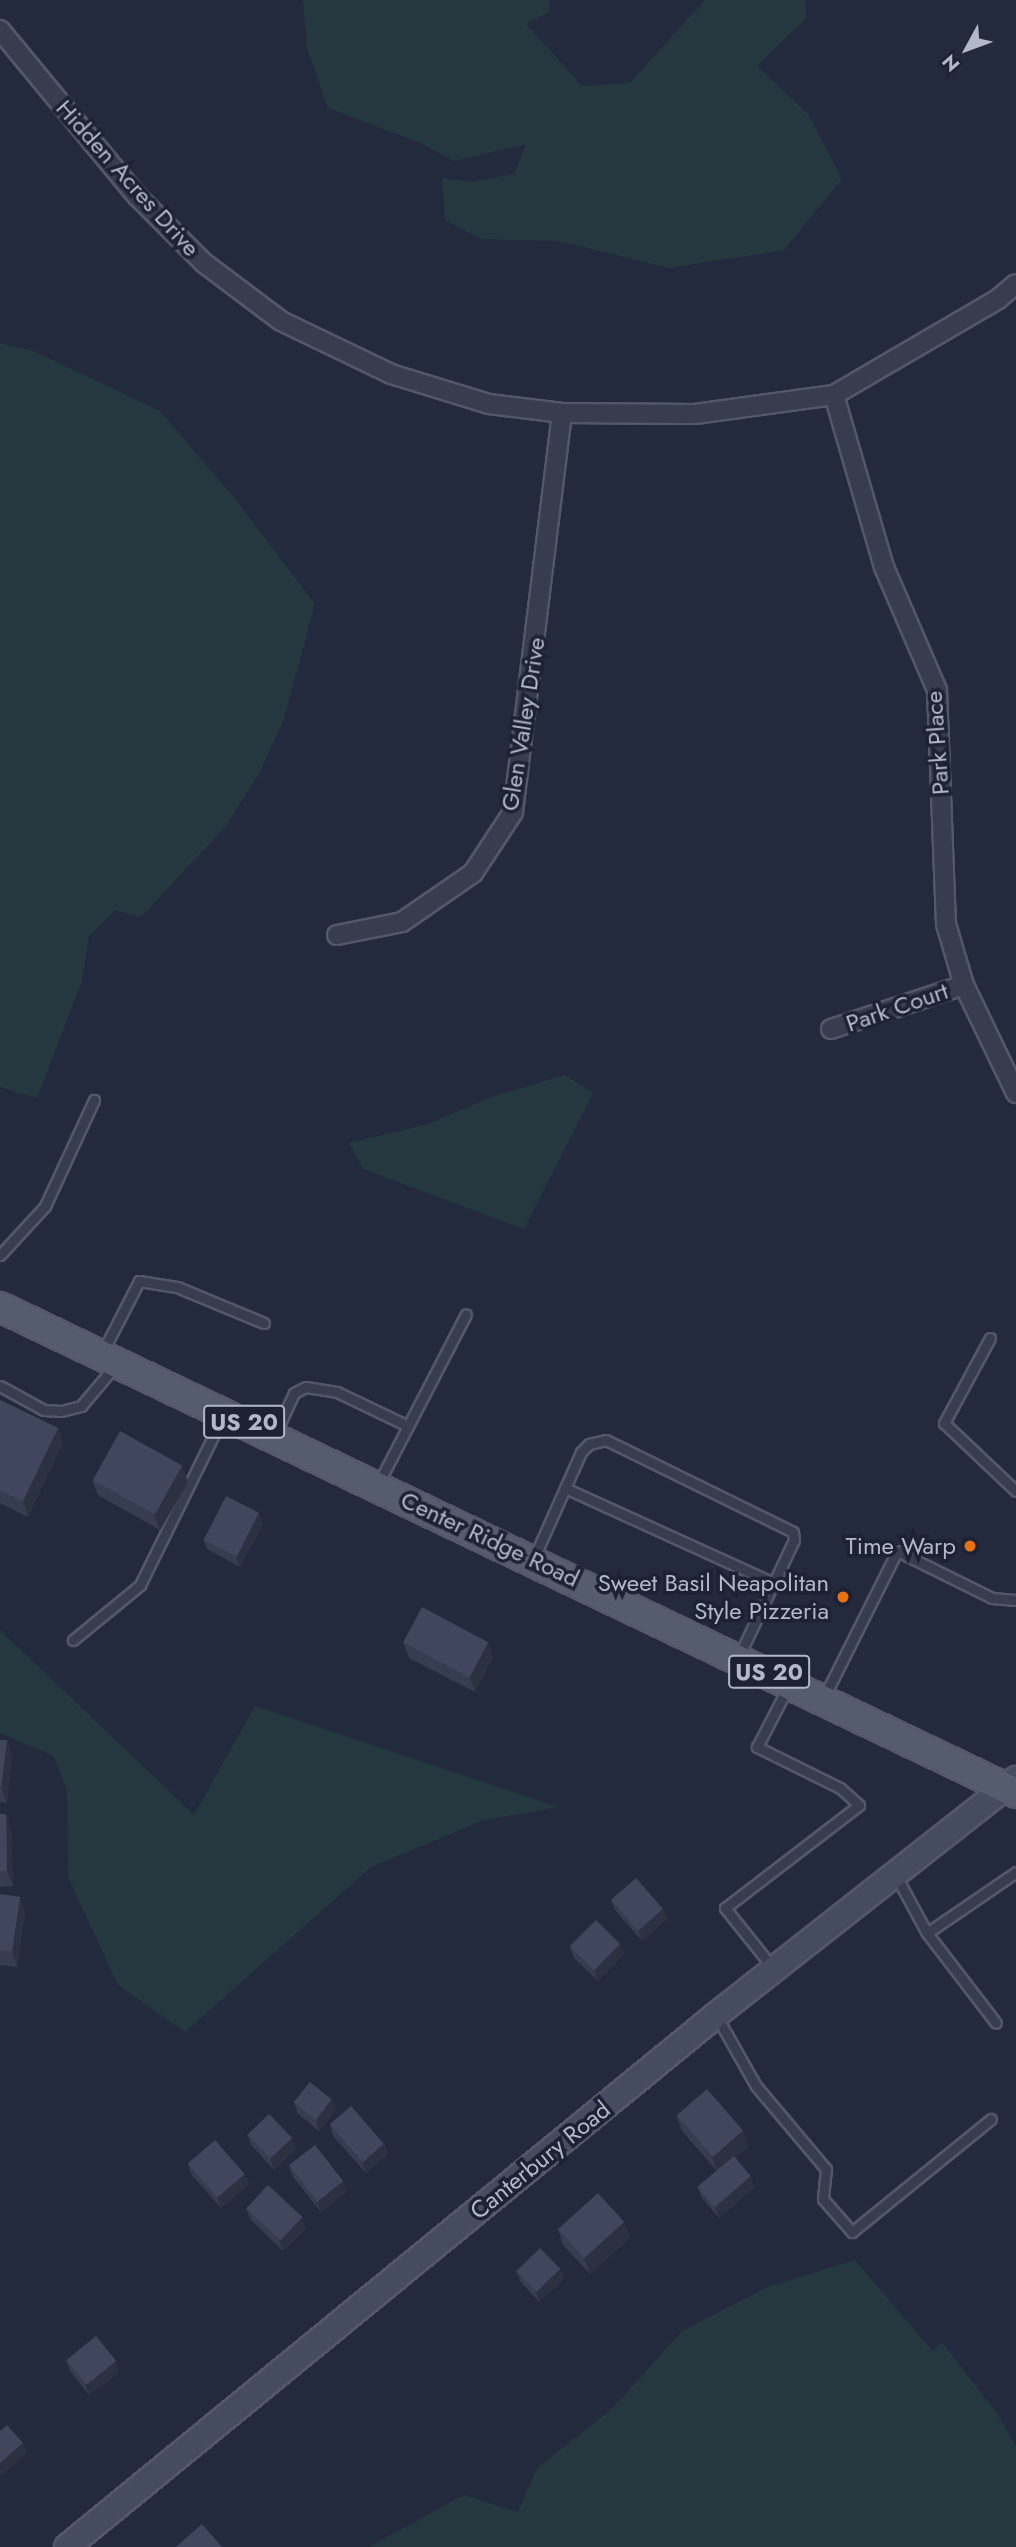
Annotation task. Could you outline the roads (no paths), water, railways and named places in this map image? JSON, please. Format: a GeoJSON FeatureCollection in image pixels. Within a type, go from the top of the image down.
{"type":"FeatureCollection","features":[{"type":"Feature","properties":{"kind":"main road","name":"Center Ridge Road"},"geometry":{"type":"LineString","coordinates":[[0,1307],[1012,1787]]}},
{"type":"Feature","properties":{"kind":"street","name":"Hidden Acres Drive"},"geometry":{"type":"LineString","coordinates":[[0,30],[137,196],[204,263],[281,321],[391,374],[489,404],[562,413],[695,414],[834,395],[1016,284]]}},
{"type":"Feature","properties":{"kind":"street","name":"Park Place"},"geometry":{"type":"LineString","coordinates":[[834,395],[884,567],[937,690],[946,924],[964,985],[1016,1093]]}},
{"type":"Feature","properties":{"kind":"street","name":"Glen Valley Drive"},"geometry":{"type":"LineString","coordinates":[[337,935],[402,922],[473,873],[513,812],[562,413]]}},
{"type":"Feature","properties":{"kind":"street","name":"Park Court"},"geometry":{"type":"LineString","coordinates":[[831,1029],[964,985]]}},
{"type":"Feature","properties":{"kind":"street","name":"Canterbury Road"},"geometry":{"type":"LineString","coordinates":[[67,2547],[716,2015],[895,1874],[1012,1787]]}},
{"type":"Feature","properties":{"kind":"lane"},"geometry":{"type":"LineString","coordinates":[[0,1255],[45,1206],[94,1100]]}},
{"type":"Feature","properties":{"kind":"lane"},"geometry":{"type":"LineString","coordinates":[[0,1386],[44,1410],[61,1411],[81,1406],[110,1359],[139,1281],[177,1287],[264,1323]]}},
{"type":"Feature","properties":{"kind":"lane"},"geometry":{"type":"LineString","coordinates":[[377,1486],[466,1314]]}},
{"type":"Feature","properties":{"kind":"lane"},"geometry":{"type":"LineString","coordinates":[[990,1338],[944,1423],[1016,1491]]}},
{"type":"Feature","properties":{"kind":"lane"},"geometry":{"type":"LineString","coordinates":[[273,1437],[294,1392],[306,1387],[337,1392],[408,1426]]}},
{"type":"Feature","properties":{"kind":"lane"},"geometry":{"type":"LineString","coordinates":[[73,1640],[140,1585],[225,1413]]}},
{"type":"Feature","properties":{"kind":"lane"},"geometry":{"type":"LineString","coordinates":[[533,1560],[581,1452],[589,1444],[606,1440],[790,1527],[794,1540],[738,1658]]}},
{"type":"Feature","properties":{"kind":"lane"},"geometry":{"type":"LineString","coordinates":[[565,1488],[773,1583]]}},
{"type":"Feature","properties":{"kind":"lane"},"geometry":{"type":"LineString","coordinates":[[824,1698],[897,1551],[992,1598],[1016,1600]]}},
{"type":"Feature","properties":{"kind":"lane"},"geometry":{"type":"LineString","coordinates":[[774,1970],[725,1908],[859,1805],[840,1788],[757,1747],[790,1682]]}},
{"type":"Feature","properties":{"kind":"lane"},"geometry":{"type":"LineString","coordinates":[[927,1933],[1016,1872]]}},
{"type":"Feature","properties":{"kind":"lane"},"geometry":{"type":"LineString","coordinates":[[895,1874],[927,1933],[996,2023]]}},
{"type":"Feature","properties":{"kind":"lane"},"geometry":{"type":"LineString","coordinates":[[716,2015],[756,2086],[826,2169],[823,2199],[852,2232],[991,2119]]}},
{"type":"Feature","properties":{"kind":"place","name":"Time Warp"},"geometry":{"type":"Point","coordinates":[970,1546]}},
{"type":"Feature","properties":{"kind":"place","name":"Sweet Basil Neapolitan Style Pizzeria"},"geometry":{"type":"Point","coordinates":[843,1597]}}]}
